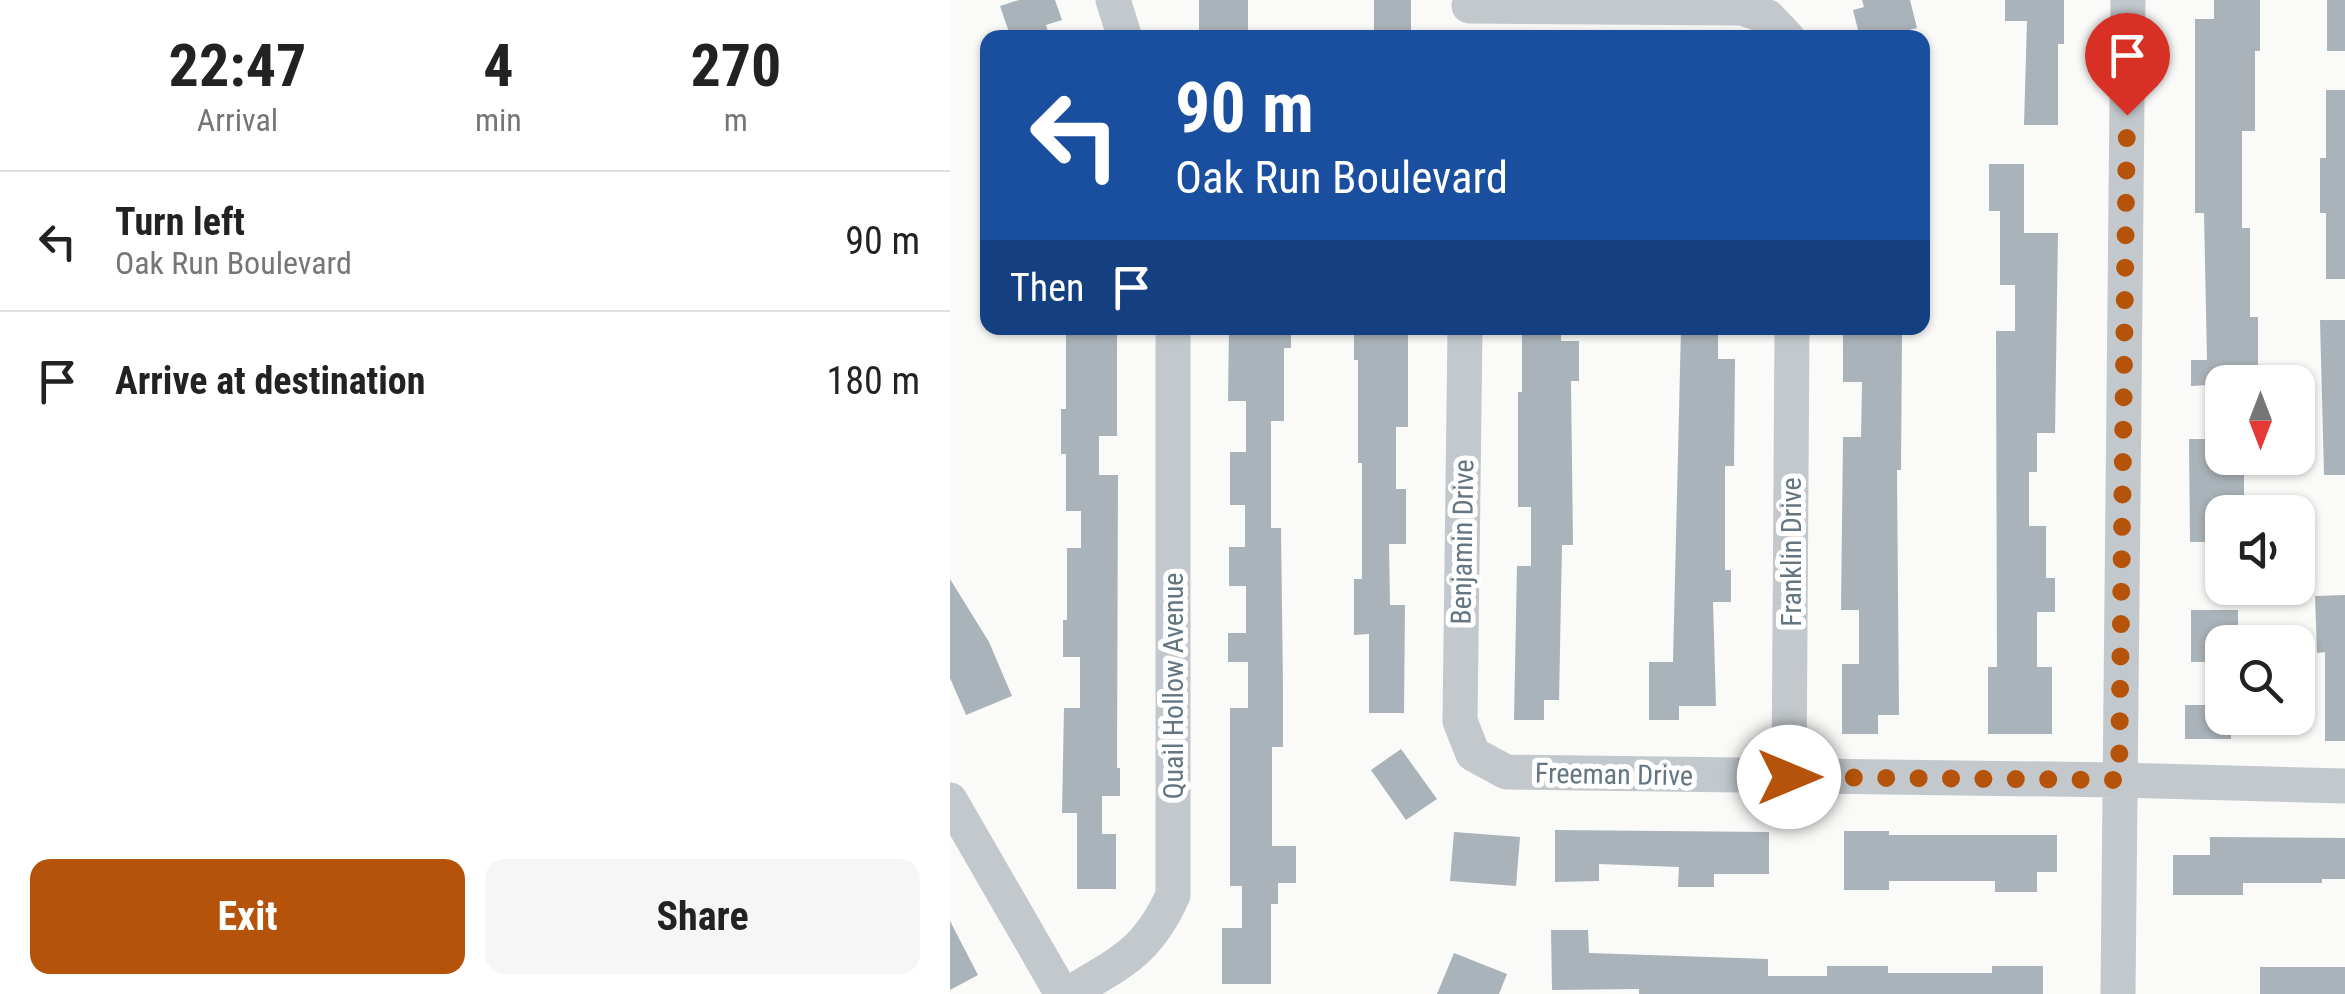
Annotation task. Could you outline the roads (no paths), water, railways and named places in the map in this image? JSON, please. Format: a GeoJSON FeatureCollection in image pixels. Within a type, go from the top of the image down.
{"type":"FeatureCollection","features":[{"type":"Feature","properties":{"kind":"street"},"geometry":{"type":"LineString","coordinates":[[1113,0],[1123,30]]}},
{"type":"Feature","properties":{"kind":"street"},"geometry":{"type":"LineString","coordinates":[[2118,994],[2128,0]]}},
{"type":"Feature","properties":{"kind":"street"},"geometry":{"type":"LineString","coordinates":[[1469,14],[1742,8],[1768,17],[1780,30]]}},
{"type":"Feature","properties":{"kind":"street","name":"Quail Hollow Avenue"},"geometry":{"type":"LineString","coordinates":[[1065,994],[1137,952],[1158,928],[1173,895],[1173,335]]}},
{"type":"Feature","properties":{"kind":"street","name":"Benjamin Drive"},"geometry":{"type":"LineString","coordinates":[[1465,335],[1460,721],[1473,754]]}},
{"type":"Feature","properties":{"kind":"street","name":"Franklin Drive"},"geometry":{"type":"LineString","coordinates":[[1789,777],[1792,335]]}},
{"type":"Feature","properties":{"kind":"street","name":"Freeman Drive"},"geometry":{"type":"LineString","coordinates":[[1473,754],[1506,772],[2345,786]]}},
{"type":"Feature","properties":{"kind":"street"},"geometry":{"type":"LineString","coordinates":[[950,800],[1065,994]]}}]}
